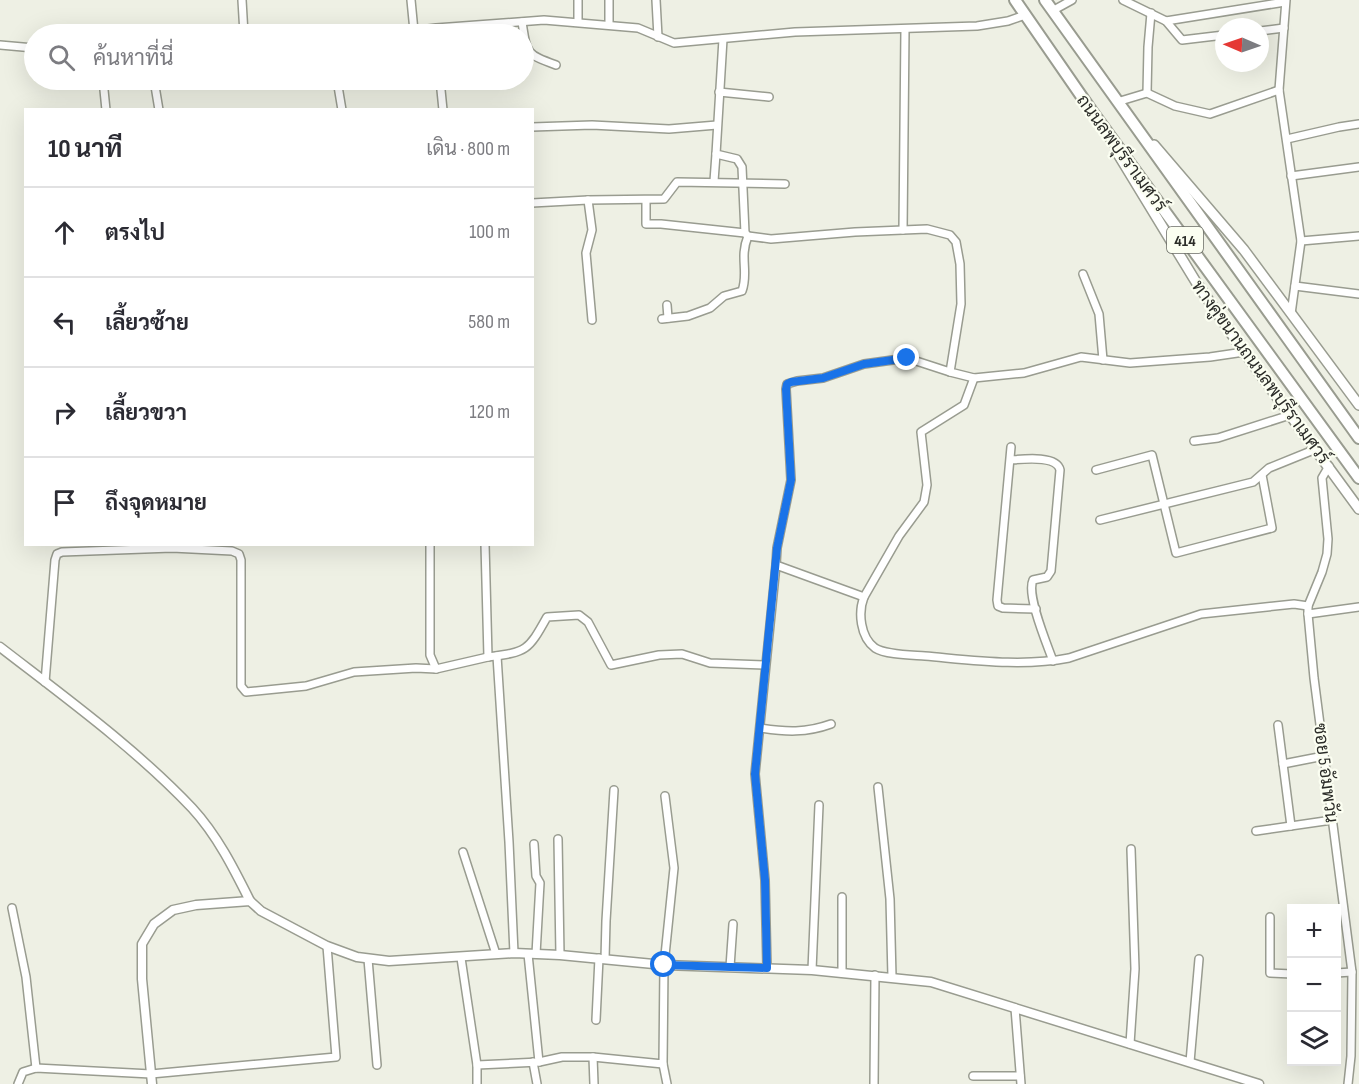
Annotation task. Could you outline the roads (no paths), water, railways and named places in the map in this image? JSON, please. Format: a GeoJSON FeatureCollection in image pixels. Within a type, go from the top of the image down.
{"type":"FeatureCollection","features":[{"type":"Feature","properties":{"kind":"main road","name":"ถนนลพบุรีราเมศวร์"},"geometry":{"type":"LineString","coordinates":[[1015,0],[1091,110],[1359,478]]}},
{"type":"Feature","properties":{"kind":"main road","name":"ถนนลพบุรีราเมศวร์"},"geometry":{"type":"LineString","coordinates":[[1045,0],[1359,438]]}},
{"type":"Feature","properties":{"kind":"main road","name":"414"},"geometry":{"type":"LineString","coordinates":[[1117,102],[1244,250],[1359,405]]}},
{"type":"Feature","properties":{"kind":"main road","name":"ทางคู่ขนานถนนลพบุรีราเมศวร์"},"geometry":{"type":"LineString","coordinates":[[1091,110],[1196,282],[1244,352],[1359,509]]}},
{"type":"Feature","properties":{"kind":"street"},"geometry":{"type":"LineString","coordinates":[[242,0],[243,24]]}},
{"type":"Feature","properties":{"kind":"street"},"geometry":{"type":"LineString","coordinates":[[411,0],[413,24]]}},
{"type":"Feature","properties":{"kind":"street"},"geometry":{"type":"LineString","coordinates":[[578,0],[578,22]]}},
{"type":"Feature","properties":{"kind":"street"},"geometry":{"type":"LineString","coordinates":[[609,0],[609,24]]}},
{"type":"Feature","properties":{"kind":"street"},"geometry":{"type":"LineString","coordinates":[[656,0],[657,37]]}},
{"type":"Feature","properties":{"kind":"street"},"geometry":{"type":"LineString","coordinates":[[1052,11],[1072,0]]}},
{"type":"Feature","properties":{"kind":"street"},"geometry":{"type":"LineString","coordinates":[[1123,0],[1166,21],[1182,40],[1215,36]]}},
{"type":"Feature","properties":{"kind":"street"},"geometry":{"type":"LineString","coordinates":[[1166,21],[1285,1],[1279,90],[1301,241],[1292,314]]}},
{"type":"Feature","properties":{"kind":"street"},"geometry":{"type":"LineString","coordinates":[[1147,93],[1151,13]]}},
{"type":"Feature","properties":{"kind":"street"},"geometry":{"type":"LineString","coordinates":[[503,24],[544,21],[609,24],[638,28],[674,43],[795,32],[905,29],[947,25],[977,26],[1008,21],[1025,15]]}},
{"type":"Feature","properties":{"kind":"street"},"geometry":{"type":"LineString","coordinates":[[1269,30],[1284,28]]}},
{"type":"Feature","properties":{"kind":"street"},"geometry":{"type":"LineString","coordinates":[[903,230],[905,29]]}},
{"type":"Feature","properties":{"kind":"street"},"geometry":{"type":"LineString","coordinates":[[714,182],[723,39]]}},
{"type":"Feature","properties":{"kind":"street"},"geometry":{"type":"LineString","coordinates":[[0,45],[24,47]]}},
{"type":"Feature","properties":{"kind":"street"},"geometry":{"type":"LineString","coordinates":[[534,57],[556,65]]}},
{"type":"Feature","properties":{"kind":"street"},"geometry":{"type":"LineString","coordinates":[[104,90],[106,108]]}},
{"type":"Feature","properties":{"kind":"street"},"geometry":{"type":"LineString","coordinates":[[156,90],[159,108]]}},
{"type":"Feature","properties":{"kind":"street"},"geometry":{"type":"LineString","coordinates":[[339,90],[342,108]]}},
{"type":"Feature","properties":{"kind":"street"},"geometry":{"type":"LineString","coordinates":[[441,90],[443,108]]}},
{"type":"Feature","properties":{"kind":"street"},"geometry":{"type":"LineString","coordinates":[[1117,102],[1147,93],[1175,106],[1210,114],[1279,90]]}},
{"type":"Feature","properties":{"kind":"street"},"geometry":{"type":"LineString","coordinates":[[719,92],[769,97]]}},
{"type":"Feature","properties":{"kind":"street"},"geometry":{"type":"LineString","coordinates":[[1287,139],[1359,124]]}},
{"type":"Feature","properties":{"kind":"street"},"geometry":{"type":"LineString","coordinates":[[534,127],[592,125],[669,129],[717,125]]}},
{"type":"Feature","properties":{"kind":"street"},"geometry":{"type":"LineString","coordinates":[[667,305],[665,318],[687,316],[710,308],[724,296],[742,291],[746,281],[742,262],[747,235],[742,167],[737,159],[716,154]]}},
{"type":"Feature","properties":{"kind":"street"},"geometry":{"type":"LineString","coordinates":[[1291,176],[1359,167]]}},
{"type":"Feature","properties":{"kind":"street"},"geometry":{"type":"LineString","coordinates":[[534,203],[664,199],[677,182],[785,184]]}},
{"type":"Feature","properties":{"kind":"street"},"geometry":{"type":"LineString","coordinates":[[588,200],[592,230],[586,253],[592,320]]}},
{"type":"Feature","properties":{"kind":"street"},"geometry":{"type":"LineString","coordinates":[[646,200],[646,225],[661,224],[771,239],[927,229],[950,235],[956,242],[960,264],[961,304],[950,372]]}},
{"type":"Feature","properties":{"kind":"street"},"geometry":{"type":"LineString","coordinates":[[1301,241],[1359,236]]}},
{"type":"Feature","properties":{"kind":"street"},"geometry":{"type":"LineString","coordinates":[[1083,274],[1099,314],[1102,360]]}},
{"type":"Feature","properties":{"kind":"street"},"geometry":{"type":"LineString","coordinates":[[1295,285],[1359,294]]}},
{"type":"Feature","properties":{"kind":"street"},"geometry":{"type":"LineString","coordinates":[[767,968],[765,880],[755,774],[777,548],[791,480],[787,384],[823,378],[864,364],[907,358],[974,378],[1024,373],[1082,357],[1130,363],[1244,352]]}},
{"type":"Feature","properties":{"kind":"street"},"geometry":{"type":"LineString","coordinates":[[974,378],[964,405],[921,432],[927,486],[924,502],[899,536],[860,608],[864,633],[876,649],[897,654],[973,660],[1053,661],[1069,658],[1201,614],[1294,604],[1308,606]]}},
{"type":"Feature","properties":{"kind":"street"},"geometry":{"type":"LineString","coordinates":[[1194,441],[1218,438],[1290,415]]}},
{"type":"Feature","properties":{"kind":"street"},"geometry":{"type":"LineString","coordinates":[[1011,447],[997,600],[998,606],[1003,609],[1036,609]]}},
{"type":"Feature","properties":{"kind":"street"},"geometry":{"type":"LineString","coordinates":[[1100,520],[1253,482],[1269,468],[1316,449]]}},
{"type":"Feature","properties":{"kind":"street"},"geometry":{"type":"LineString","coordinates":[[1096,470],[1152,455],[1176,553],[1272,528],[1262,475]]}},
{"type":"Feature","properties":{"kind":"street"},"geometry":{"type":"LineString","coordinates":[[1011,460],[1055,461],[1059,465],[1051,571],[1047,577],[1033,580],[1030,584],[1053,661]]}},
{"type":"Feature","properties":{"kind":"street","name":"ซอย 5 อัมพวัน"},"geometry":{"type":"LineString","coordinates":[[1329,466],[1322,478],[1328,539],[1327,554],[1308,606],[1308,614],[1352,972],[1351,1056],[1348,1084]]}},
{"type":"Feature","properties":{"kind":"street"},"geometry":{"type":"LineString","coordinates":[[430,546],[430,656],[436,669]]}},
{"type":"Feature","properties":{"kind":"street"},"geometry":{"type":"LineString","coordinates":[[485,546],[488,657]]}},
{"type":"Feature","properties":{"kind":"street"},"geometry":{"type":"LineString","coordinates":[[45,682],[57,554],[172,548],[232,551],[239,554],[241,560],[241,686],[246,692],[306,686],[354,672],[436,669],[524,650],[533,641],[547,617],[579,615],[588,622],[611,665],[659,655],[682,654],[710,663],[765,664]]}},
{"type":"Feature","properties":{"kind":"street"},"geometry":{"type":"LineString","coordinates":[[776,565],[864,597]]}},
{"type":"Feature","properties":{"kind":"street"},"geometry":{"type":"LineString","coordinates":[[1308,614],[1359,607]]}},
{"type":"Feature","properties":{"kind":"street"},"geometry":{"type":"LineString","coordinates":[[0,647],[130,750],[193,810],[231,862],[250,901],[261,911],[327,946],[368,959],[389,962],[514,953],[560,954],[664,965],[812,970],[932,982],[1258,1084]]}},
{"type":"Feature","properties":{"kind":"street"},"geometry":{"type":"LineString","coordinates":[[497,656],[514,953]]}},
{"type":"Feature","properties":{"kind":"street"},"geometry":{"type":"LineString","coordinates":[[760,728],[784,732],[812,731],[831,724]]}},
{"type":"Feature","properties":{"kind":"street"},"geometry":{"type":"LineString","coordinates":[[1278,725],[1291,826]]}},
{"type":"Feature","properties":{"kind":"street"},"geometry":{"type":"LineString","coordinates":[[1283,764],[1324,756]]}},
{"type":"Feature","properties":{"kind":"street"},"geometry":{"type":"LineString","coordinates":[[878,787],[890,899],[892,977]]}},
{"type":"Feature","properties":{"kind":"street"},"geometry":{"type":"LineString","coordinates":[[596,1020],[606,921],[614,790]]}},
{"type":"Feature","properties":{"kind":"street"},"geometry":{"type":"LineString","coordinates":[[665,796],[674,868],[664,965],[663,1064],[668,1084]]}},
{"type":"Feature","properties":{"kind":"street"},"geometry":{"type":"LineString","coordinates":[[812,970],[819,805]]}},
{"type":"Feature","properties":{"kind":"street"},"geometry":{"type":"LineString","coordinates":[[1256,831],[1332,820]]}},
{"type":"Feature","properties":{"kind":"street"},"geometry":{"type":"LineString","coordinates":[[558,839],[560,954]]}},
{"type":"Feature","properties":{"kind":"street"},"geometry":{"type":"LineString","coordinates":[[534,844],[536,876],[540,883],[532,954],[537,1084]]}},
{"type":"Feature","properties":{"kind":"street"},"geometry":{"type":"LineString","coordinates":[[1130,1044],[1135,969],[1131,849]]}},
{"type":"Feature","properties":{"kind":"street"},"geometry":{"type":"LineString","coordinates":[[463,852],[496,954]]}},
{"type":"Feature","properties":{"kind":"street"},"geometry":{"type":"LineString","coordinates":[[842,897],[842,973]]}},
{"type":"Feature","properties":{"kind":"street"},"geometry":{"type":"LineString","coordinates":[[152,1084],[142,979],[142,944],[154,924],[173,910],[196,905],[250,901]]}},
{"type":"Feature","properties":{"kind":"street"},"geometry":{"type":"LineString","coordinates":[[12,908],[26,977],[36,1068]]}},
{"type":"Feature","properties":{"kind":"street"},"geometry":{"type":"LineString","coordinates":[[1270,917],[1270,973],[1287,974]]}},
{"type":"Feature","properties":{"kind":"street"},"geometry":{"type":"LineString","coordinates":[[730,968],[734,924]]}},
{"type":"Feature","properties":{"kind":"street"},"geometry":{"type":"LineString","coordinates":[[18,1084],[23,1072],[36,1068],[151,1074],[336,1057],[327,946]]}},
{"type":"Feature","properties":{"kind":"street"},"geometry":{"type":"LineString","coordinates":[[461,958],[477,1065],[477,1084]]}},
{"type":"Feature","properties":{"kind":"street"},"geometry":{"type":"LineString","coordinates":[[368,959],[377,1065]]}},
{"type":"Feature","properties":{"kind":"street"},"geometry":{"type":"LineString","coordinates":[[1190,1062],[1199,959]]}},
{"type":"Feature","properties":{"kind":"street"},"geometry":{"type":"LineString","coordinates":[[1341,973],[1352,972]]}},
{"type":"Feature","properties":{"kind":"street"},"geometry":{"type":"LineString","coordinates":[[874,1084],[875,975]]}},
{"type":"Feature","properties":{"kind":"street"},"geometry":{"type":"LineString","coordinates":[[973,1076],[1021,1080],[1015,1008]]}},
{"type":"Feature","properties":{"kind":"street"},"geometry":{"type":"LineString","coordinates":[[477,1065],[536,1062],[562,1057],[663,1064]]}},
{"type":"Feature","properties":{"kind":"street"},"geometry":{"type":"LineString","coordinates":[[592,1058],[594,1084]]}}]}
